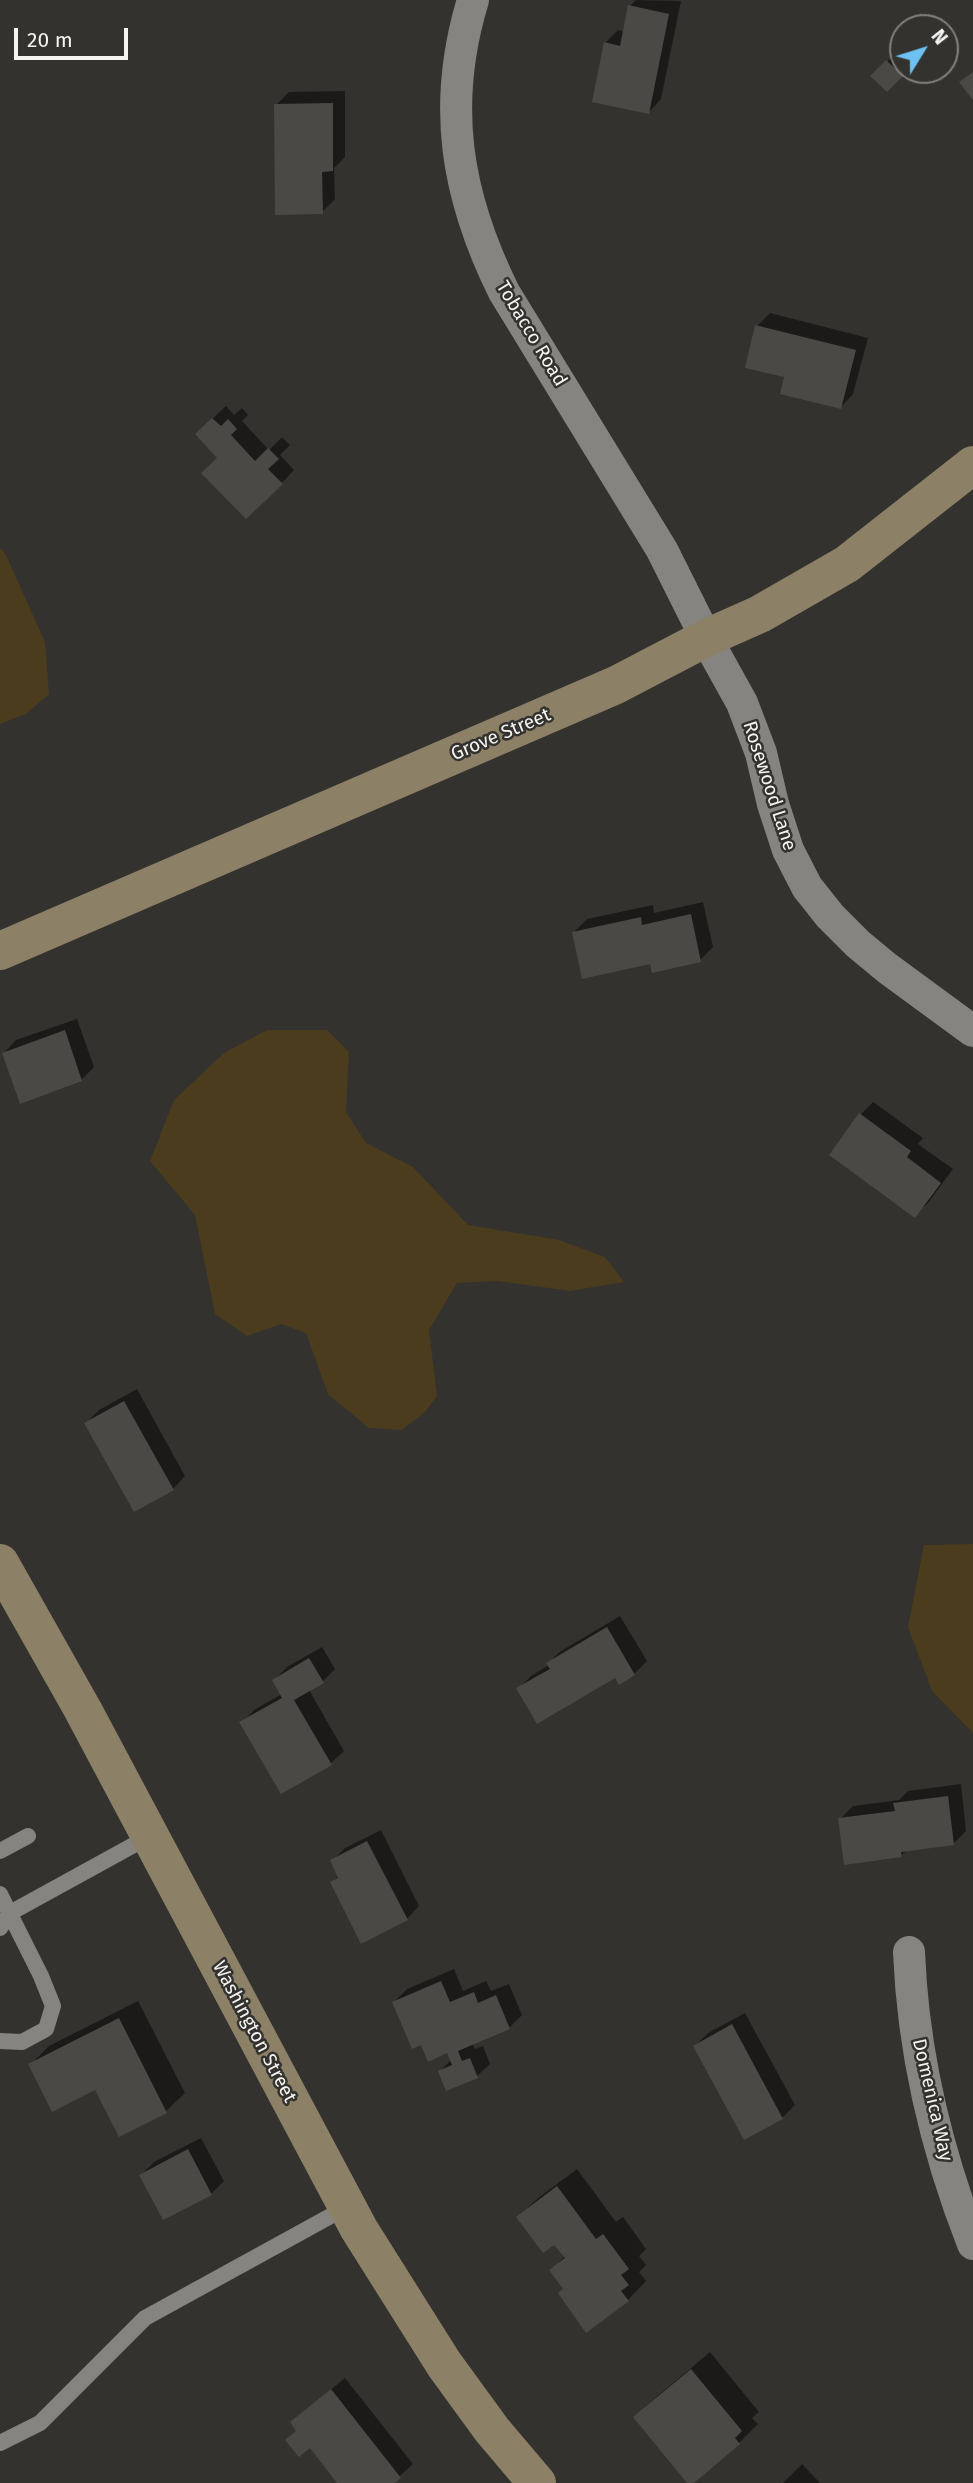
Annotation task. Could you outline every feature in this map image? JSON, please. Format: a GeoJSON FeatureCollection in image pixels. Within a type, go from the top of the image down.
{"type":"FeatureCollection","features":[{"type":"Feature","properties":{"kind":"main road","name":"Grove Street"},"geometry":{"type":"LineString","coordinates":[[0,951],[616,685],[706,638],[760,614],[847,564],[973,466]]}},
{"type":"Feature","properties":{"kind":"main road","name":"Washington Street"},"geometry":{"type":"LineString","coordinates":[[0,1563],[83,1710],[347,2207],[397,2293],[492,2430],[537,2483]]}},
{"type":"Feature","properties":{"kind":"street","name":"Tobacco Road"},"geometry":{"type":"LineString","coordinates":[[474,0],[459,55],[455,107],[463,178],[482,245],[504,292],[662,550],[706,638]]}},
{"type":"Feature","properties":{"kind":"street","name":"Rosewood Lane"},"geometry":{"type":"LineString","coordinates":[[706,638],[743,703],[761,753],[773,804],[788,850],[807,887],[830,916],[859,944],[973,1031]]}},
{"type":"Feature","properties":{"kind":"street","name":"Domenica Way"},"geometry":{"type":"LineString","coordinates":[[909,1952],[911,1995],[919,2051],[935,2125],[973,2244]]}},
{"type":"Feature","properties":{"kind":"lane"},"geometry":{"type":"LineString","coordinates":[[0,1851],[28,1836]]}},
{"type":"Feature","properties":{"kind":"lane"},"geometry":{"type":"LineString","coordinates":[[0,1928],[10,1913],[150,1836]]}},
{"type":"Feature","properties":{"kind":"lane"},"geometry":{"type":"LineString","coordinates":[[0,1894],[53,2006],[46,2029],[22,2042],[0,2041]]}},
{"type":"Feature","properties":{"kind":"lane"},"geometry":{"type":"LineString","coordinates":[[0,2443],[40,2423],[145,2318],[347,2207]]}},
{"type":"Feature","properties":{"kind":"shaded area"},"geometry":{"type":"Polygon","coordinates":[[[0,548],[6,555],[45,642],[49,694],[26,714],[0,724],[0,548]]]}},
{"type":"Feature","properties":{"kind":"shaded area"},"geometry":{"type":"Polygon","coordinates":[[[267,1030],[327,1030],[349,1052],[346,1112],[366,1143],[413,1167],[468,1225],[559,1240],[605,1257],[624,1282],[570,1291],[498,1281],[457,1283],[429,1330],[437,1396],[425,1412],[402,1430],[369,1428],[328,1394],[306,1333],[281,1324],[247,1336],[215,1314],[195,1215],[150,1161],[174,1100],[224,1053],[267,1030]]]}},
{"type":"Feature","properties":{"kind":"shaded area"},"geometry":{"type":"Polygon","coordinates":[[[973,1544],[973,1733],[932,1691],[908,1627],[924,1545],[973,1544]]]}},
{"type":"Feature","properties":{"kind":"building"},"geometry":{"type":"Polygon","coordinates":[[[628,5],[669,14],[649,114],[592,102],[604,42],[620,46],[628,5]]]}},
{"type":"Feature","properties":{"kind":"building"},"geometry":{"type":"Polygon","coordinates":[[[886,60],[889,63],[889,84],[895,84],[887,92],[870,76],[886,60]]]}},
{"type":"Feature","properties":{"kind":"building"},"geometry":{"type":"Polygon","coordinates":[[[973,72],[973,100],[959,82],[973,72]]]}},
{"type":"Feature","properties":{"kind":"building"},"geometry":{"type":"Polygon","coordinates":[[[333,103],[333,171],[322,172],[323,214],[275,215],[274,104],[333,103]]]}},
{"type":"Feature","properties":{"kind":"building"},"geometry":{"type":"Polygon","coordinates":[[[755,325],[856,350],[841,409],[780,394],[784,377],[745,368],[755,325]]]}},
{"type":"Feature","properties":{"kind":"building"},"geometry":{"type":"Polygon","coordinates":[[[212,418],[221,426],[228,419],[237,429],[231,435],[255,461],[268,448],[279,459],[268,469],[283,484],[246,519],[201,473],[217,458],[195,434],[212,418]]]}},
{"type":"Feature","properties":{"kind":"building"},"geometry":{"type":"Polygon","coordinates":[[[691,914],[701,962],[652,973],[650,964],[582,979],[572,932],[641,917],[642,925],[691,914]]]}},
{"type":"Feature","properties":{"kind":"building"},"geometry":{"type":"Polygon","coordinates":[[[65,1030],[82,1081],[20,1104],[2,1053],[65,1030]]]}},
{"type":"Feature","properties":{"kind":"building"},"geometry":{"type":"Polygon","coordinates":[[[859,1113],[911,1151],[907,1157],[941,1183],[915,1218],[829,1155],[859,1113]]]}},
{"type":"Feature","properties":{"kind":"building"},"geometry":{"type":"Polygon","coordinates":[[[124,1401],[174,1490],[134,1512],[84,1423],[124,1401]]]}},
{"type":"Feature","properties":{"kind":"building"},"geometry":{"type":"Polygon","coordinates":[[[607,1627],[635,1675],[619,1685],[615,1678],[537,1724],[516,1688],[550,1669],[546,1663],[607,1627]]]}},
{"type":"Feature","properties":{"kind":"building"},"geometry":{"type":"Polygon","coordinates":[[[309,1658],[324,1683],[294,1700],[332,1765],[281,1794],[239,1722],[282,1698],[272,1680],[309,1658]]]}},
{"type":"Feature","properties":{"kind":"building"},"geometry":{"type":"Polygon","coordinates":[[[948,1796],[954,1845],[901,1852],[902,1857],[844,1865],[838,1818],[895,1811],[893,1803],[948,1796]]]}},
{"type":"Feature","properties":{"kind":"building"},"geometry":{"type":"Polygon","coordinates":[[[367,1841],[408,1920],[361,1944],[330,1882],[338,1878],[330,1860],[367,1841]]]}},
{"type":"Feature","properties":{"kind":"building"},"geometry":{"type":"Polygon","coordinates":[[[441,1981],[450,2002],[474,1992],[478,2003],[496,1995],[510,2029],[458,2051],[462,2061],[470,2058],[478,2078],[446,2091],[438,2071],[452,2065],[447,2053],[428,2062],[421,2045],[412,2049],[392,2002],[441,1981]]]}},
{"type":"Feature","properties":{"kind":"building"},"geometry":{"type":"Polygon","coordinates":[[[119,2018],[167,2113],[119,2137],[95,2090],[52,2112],[28,2064],[119,2018]]]}},
{"type":"Feature","properties":{"kind":"building"},"geometry":{"type":"Polygon","coordinates":[[[732,2024],[783,2119],[744,2140],[693,2046],[732,2024]]]}},
{"type":"Feature","properties":{"kind":"building"},"geometry":{"type":"Polygon","coordinates":[[[188,2149],[212,2195],[163,2220],[139,2175],[188,2149]]]}},
{"type":"Feature","properties":{"kind":"building"},"geometry":{"type":"Polygon","coordinates":[[[557,2186],[596,2239],[603,2234],[629,2269],[621,2275],[629,2285],[621,2291],[629,2301],[586,2333],[558,2293],[563,2289],[549,2270],[565,2258],[554,2245],[543,2253],[516,2217],[557,2186]]]}},
{"type":"Feature","properties":{"kind":"building"},"geometry":{"type":"Polygon","coordinates":[[[691,2369],[742,2431],[735,2438],[740,2444],[694,2483],[687,2483],[633,2417],[691,2369]]]}},
{"type":"Feature","properties":{"kind":"building"},"geometry":{"type":"Polygon","coordinates":[[[331,2389],[401,2478],[395,2483],[337,2483],[310,2448],[299,2457],[285,2440],[296,2431],[290,2422],[331,2389]]]}}]}
